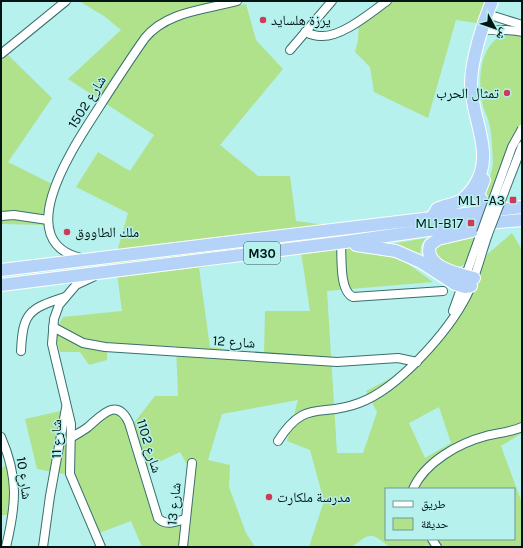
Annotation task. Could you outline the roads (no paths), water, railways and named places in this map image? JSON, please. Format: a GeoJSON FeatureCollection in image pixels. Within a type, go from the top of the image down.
{"type":"FeatureCollection","features":[{"type":"Feature","properties":{"kind":"highway"},"geometry":{"type":"LineString","coordinates":[[493,1],[477,73],[478,103],[486,132],[489,161],[487,172],[478,195],[485,204],[495,210]]}},
{"type":"Feature","properties":{"kind":"highway"},"geometry":{"type":"LineString","coordinates":[[433,216],[437,209],[462,199],[476,184],[482,171],[484,161],[483,143],[473,104],[471,85],[476,51],[486,30]]}},
{"type":"Feature","properties":{"kind":"highway","name":"M30"},"geometry":{"type":"LineString","coordinates":[[3,269],[89,260],[433,216],[522,207]]}},
{"type":"Feature","properties":{"kind":"highway"},"geometry":{"type":"LineString","coordinates":[[468,282],[433,261],[429,256],[430,245],[444,237],[521,220]]}},
{"type":"Feature","properties":{"kind":"highway","name":"M30"},"geometry":{"type":"LineString","coordinates":[[1,285],[343,242],[456,226],[521,220]]}},
{"type":"Feature","properties":{"kind":"highway"},"geometry":{"type":"LineString","coordinates":[[343,242],[351,245],[396,251],[421,262],[450,282],[468,282]]}},
{"type":"Feature","properties":{"kind":"street"},"geometry":{"type":"LineString","coordinates":[[1,54],[66,1]]}},
{"type":"Feature","properties":{"kind":"street","name":"شارع 1502"},"geometry":{"type":"LineString","coordinates":[[89,260],[72,256],[61,249],[52,235],[48,220],[52,194],[63,168],[110,90],[150,31],[168,18],[237,1]]}},
{"type":"Feature","properties":{"kind":"street"},"geometry":{"type":"LineString","coordinates":[[290,50],[332,1]]}},
{"type":"Feature","properties":{"kind":"street"},"geometry":{"type":"LineString","coordinates":[[305,32],[321,36],[334,34],[360,20],[387,1]]}},
{"type":"Feature","properties":{"kind":"street"},"geometry":{"type":"LineString","coordinates":[[490,14],[522,25]]}},
{"type":"Feature","properties":{"kind":"street"},"geometry":{"type":"LineString","coordinates":[[486,30],[516,30],[522,32]]}},
{"type":"Feature","properties":{"kind":"street"},"geometry":{"type":"LineString","coordinates":[[278,441],[290,425],[302,414],[350,406],[367,400],[389,385],[417,362],[448,323],[468,282],[512,147],[522,129]]}},
{"type":"Feature","properties":{"kind":"street"},"geometry":{"type":"LineString","coordinates":[[484,234],[522,146]]}},
{"type":"Feature","properties":{"kind":"street"},"geometry":{"type":"LineString","coordinates":[[1,216],[48,220]]}},
{"type":"Feature","properties":{"kind":"street"},"geometry":{"type":"LineString","coordinates":[[343,242],[344,287],[353,297],[443,290]]}},
{"type":"Feature","properties":{"kind":"street"},"geometry":{"type":"LineString","coordinates":[[21,351],[23,327],[30,313],[51,301],[65,297],[80,282],[103,273]]}},
{"type":"Feature","properties":{"kind":"street","name":"شارع 11"},"geometry":{"type":"LineString","coordinates":[[65,297],[56,310],[52,344],[53,353],[67,404],[72,437],[70,474],[101,547]]}},
{"type":"Feature","properties":{"kind":"street","name":"شارع 12"},"geometry":{"type":"LineString","coordinates":[[53,328],[83,343],[105,347],[337,362],[398,358],[417,362]]}},
{"type":"Feature","properties":{"kind":"street"},"geometry":{"type":"LineString","coordinates":[[43,547],[50,496],[67,404]]}},
{"type":"Feature","properties":{"kind":"street","name":"شارع 1102"},"geometry":{"type":"LineString","coordinates":[[72,437],[106,412],[114,409],[120,411],[129,423],[159,519],[171,523],[185,519]]}},
{"type":"Feature","properties":{"kind":"street"},"geometry":{"type":"LineString","coordinates":[[414,488],[422,474],[438,460],[463,445],[485,436],[522,427]]}},
{"type":"Feature","properties":{"kind":"street","name":"شارع 10"},"geometry":{"type":"LineString","coordinates":[[1,437],[10,461],[14,483],[15,507],[6,547]]}},
{"type":"Feature","properties":{"kind":"street","name":"شارع 13"},"geometry":{"type":"LineString","coordinates":[[183,547],[192,463]]}},
{"type":"Feature","properties":{"kind":"street"},"geometry":{"type":"LineString","coordinates":[[1,542],[9,532]]}},
{"type":"Feature","properties":{"kind":"place","name":"يرزة هلسايد"},"geometry":{"type":"Point","coordinates":[263,20]}},
{"type":"Feature","properties":{"kind":"place","name":"تمثال الحرب"},"geometry":{"type":"Point","coordinates":[507,93]}},
{"type":"Feature","properties":{"kind":"place","name":"ML1 -A3"},"geometry":{"type":"Point","coordinates":[513,200]}},
{"type":"Feature","properties":{"kind":"place","name":"ML1-B17"},"geometry":{"type":"Point","coordinates":[471,223]}},
{"type":"Feature","properties":{"kind":"place","name":"ملك الطاووق"},"geometry":{"type":"Point","coordinates":[67,232]}},
{"type":"Feature","properties":{"kind":"place","name":"مدرسة ملكارت"},"geometry":{"type":"Point","coordinates":[269,497]}}]}
